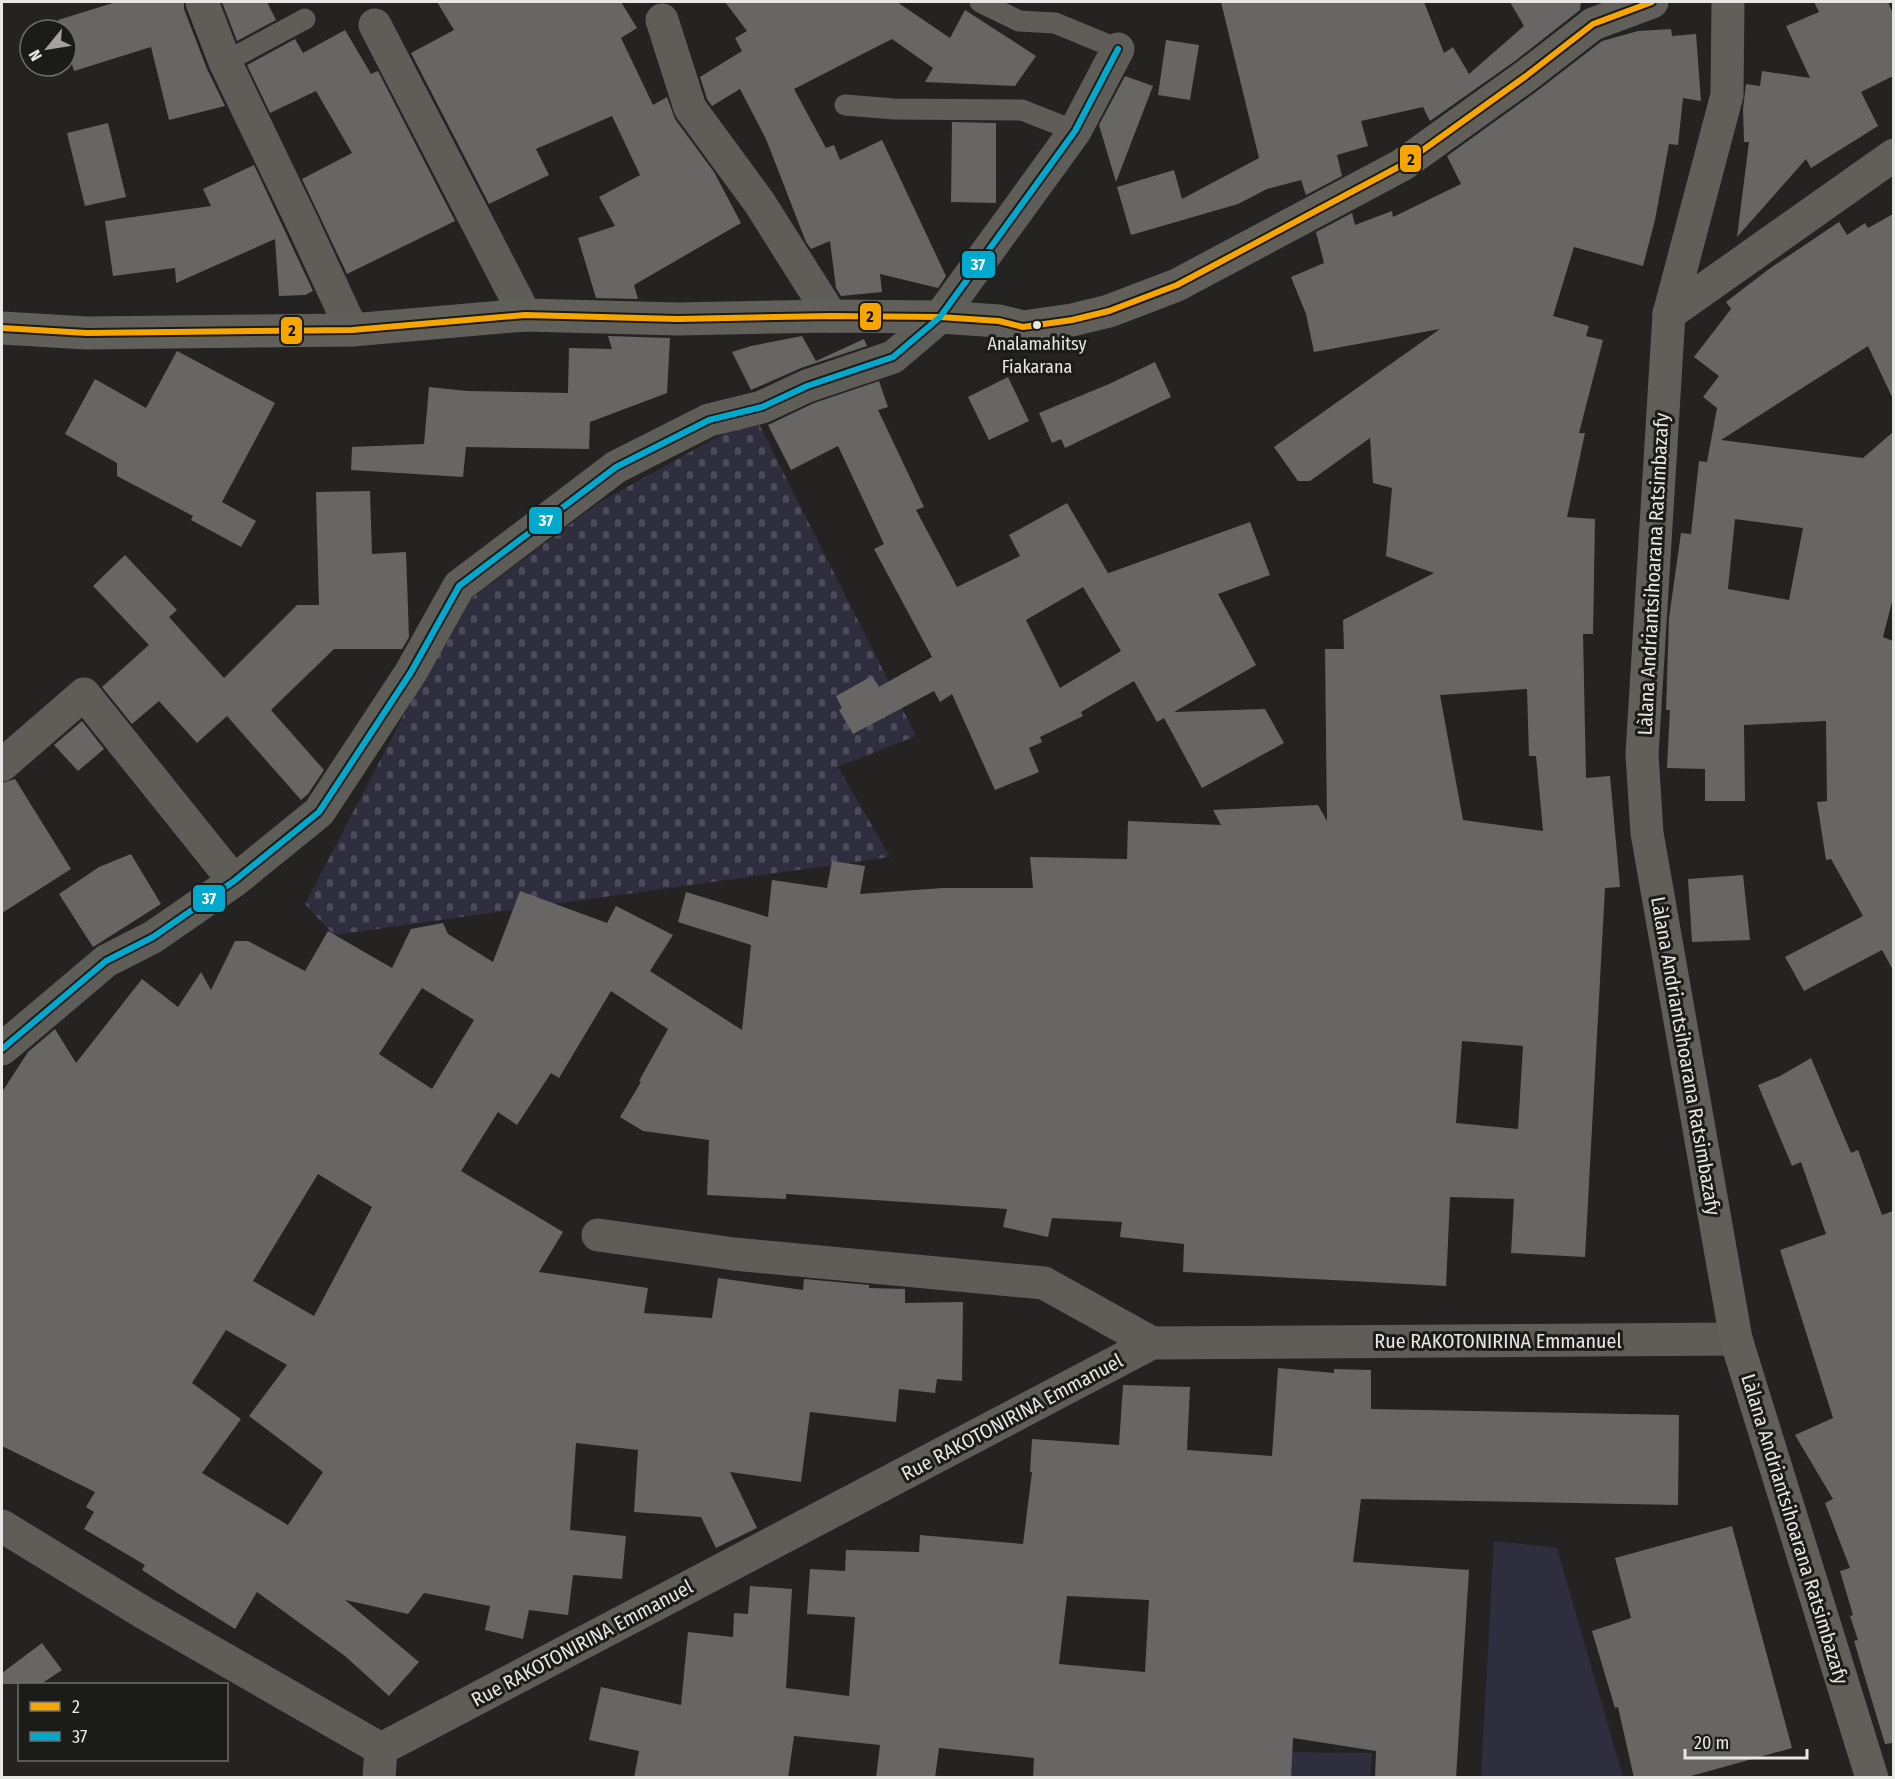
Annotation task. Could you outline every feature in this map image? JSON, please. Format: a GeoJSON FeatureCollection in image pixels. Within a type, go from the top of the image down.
{"type":"FeatureCollection","features":[{"type":"Feature","properties":{"kind":"main road"},"geometry":{"type":"LineString","coordinates":[[2,328],[87,333],[352,330],[525,315],[678,319],[831,316],[940,317],[999,321],[1023,327],[1046,325],[1109,311],[1177,285],[1402,165],[1526,76],[1593,24],[1652,2]]}},
{"type":"Feature","properties":{"kind":"main road","name":"Làlana Andriantsihoarana Ratsimbazafy"},"geometry":{"type":"LineString","coordinates":[[1728,2],[1727,95],[1670,314],[1642,753],[1647,833],[1736,1339],[1872,1778]]}},
{"type":"Feature","properties":{"kind":"main road"},"geometry":{"type":"LineString","coordinates":[[1670,314],[1893,155]]}},
{"type":"Feature","properties":{"kind":"street"},"geometry":{"type":"LineString","coordinates":[[202,2],[225,62],[352,330]]}},
{"type":"Feature","properties":{"kind":"street"},"geometry":{"type":"LineString","coordinates":[[662,20],[690,108],[759,202],[831,316]]}},
{"type":"Feature","properties":{"kind":"street"},"geometry":{"type":"LineString","coordinates":[[375,25],[525,315]]}},
{"type":"Feature","properties":{"kind":"street"},"geometry":{"type":"LineString","coordinates":[[2,1048],[106,961],[153,937],[234,881],[319,812],[411,672],[459,586],[616,467],[709,420],[762,407],[807,387],[893,357],[940,317],[1075,131],[1118,50]]}},
{"type":"Feature","properties":{"kind":"street"},"geometry":{"type":"LineString","coordinates":[[2,765],[84,694],[234,881]]}},
{"type":"Feature","properties":{"kind":"street"},"geometry":{"type":"LineString","coordinates":[[598,1235],[734,1254],[1044,1283],[1152,1343]]}},
{"type":"Feature","properties":{"kind":"street","name":"Rue RAKOTONIRINA Emmanuel"},"geometry":{"type":"LineString","coordinates":[[380,1763],[1152,1343],[1736,1339]]}},
{"type":"Feature","properties":{"kind":"street"},"geometry":{"type":"LineString","coordinates":[[2,1526],[380,1763]]}},
{"type":"Feature","properties":{"kind":"lane"},"geometry":{"type":"LineString","coordinates":[[980,2],[1019,21],[1055,23],[1118,50]]}},
{"type":"Feature","properties":{"kind":"lane"},"geometry":{"type":"LineString","coordinates":[[225,62],[304,19]]}},
{"type":"Feature","properties":{"kind":"lane"},"geometry":{"type":"LineString","coordinates":[[845,105],[894,109],[1022,110],[1075,131]]}},
{"type":"Feature","properties":{"kind":"green space"},"geometry":{"type":"Polygon","coordinates":[[[755,416],[916,736],[838,767],[890,857],[334,935],[305,904],[461,606],[600,502],[755,416]]]}},
{"type":"Feature","properties":{"kind":"green space"},"geometry":{"type":"Polygon","coordinates":[[[1494,1541],[1557,1548],[1623,1777],[1481,1777],[1494,1541]]]}},
{"type":"Feature","properties":{"kind":"green space"},"geometry":{"type":"Polygon","coordinates":[[[1275,1752],[1372,1753],[1370,1777],[1275,1778],[1275,1752]]]}},
{"type":"Feature","properties":{"kind":"building"},"geometry":{"type":"Polygon","coordinates":[[[116,2],[184,2],[184,9],[207,69],[225,106],[169,120],[151,47],[78,70],[78,18],[64,18],[116,2]]]}},
{"type":"Feature","properties":{"kind":"building"},"geometry":{"type":"Polygon","coordinates":[[[222,2],[267,2],[276,20],[237,41],[222,2]]]}},
{"type":"Feature","properties":{"kind":"building"},"geometry":{"type":"Polygon","coordinates":[[[437,2],[621,2],[637,28],[621,38],[653,105],[667,97],[675,119],[714,172],[741,223],[634,285],[638,299],[596,298],[578,238],[615,226],[599,197],[640,175],[612,116],[536,149],[549,175],[489,204],[411,53],[454,30],[437,2]]]}},
{"type":"Feature","properties":{"kind":"building"},"geometry":{"type":"Polygon","coordinates":[[[725,2],[897,2],[950,38],[965,10],[1036,56],[1015,86],[925,82],[933,68],[892,39],[794,89],[826,148],[834,145],[840,160],[882,140],[946,276],[938,288],[880,274],[882,292],[841,296],[836,288],[830,241],[811,249],[806,242],[766,139],[740,89],[712,106],[707,99],[700,77],[742,51],[735,38],[747,31],[725,2]]]}},
{"type":"Feature","properties":{"kind":"building"},"geometry":{"type":"Polygon","coordinates":[[[1221,2],[1424,2],[1444,53],[1453,47],[1469,74],[1524,26],[1510,2],[1581,2],[1580,10],[1515,61],[1430,121],[1423,107],[1361,121],[1368,146],[1337,155],[1342,176],[1306,195],[1301,180],[1267,189],[1238,204],[1131,235],[1117,187],[1174,170],[1182,199],[1259,158],[1221,2]]]}},
{"type":"Feature","properties":{"kind":"building"},"geometry":{"type":"Polygon","coordinates":[[[1814,2],[1888,2],[1893,14],[1893,76],[1861,92],[1878,126],[1811,168],[1806,159],[1737,237],[1749,142],[1744,142],[1743,109],[1746,84],[1760,86],[1762,71],[1810,78],[1786,26],[1819,12],[1814,2]]]}},
{"type":"Feature","properties":{"kind":"building"},"geometry":{"type":"Polygon","coordinates":[[[1671,29],[1672,36],[1696,34],[1701,101],[1683,98],[1678,145],[1669,144],[1655,220],[1643,266],[1574,247],[1553,316],[1589,326],[1586,336],[1603,340],[1579,433],[1585,433],[1567,517],[1595,519],[1593,634],[1583,634],[1586,778],[1610,776],[1620,887],[1605,888],[1585,1257],[1511,1253],[1514,1199],[1450,1197],[1446,1286],[1183,1272],[1184,1244],[1120,1237],[1122,1222],[1052,1218],[1048,1237],[1003,1227],[1007,1209],[786,1194],[786,1199],[707,1195],[709,1140],[643,1131],[620,1117],[668,1029],[611,991],[559,1078],[551,1073],[517,1125],[498,1112],[461,1171],[563,1232],[539,1272],[648,1288],[644,1313],[712,1318],[718,1278],[803,1290],[804,1279],[869,1285],[869,1288],[905,1289],[905,1303],[963,1302],[962,1381],[937,1379],[935,1393],[899,1389],[896,1422],[810,1412],[801,1482],[730,1472],[757,1528],[716,1548],[701,1517],[634,1512],[638,1450],[576,1443],[570,1530],[626,1536],[622,1579],[573,1575],[568,1615],[529,1610],[523,1639],[485,1630],[490,1606],[424,1593],[408,1614],[345,1600],[419,1662],[389,1696],[345,1656],[257,1592],[235,1629],[171,1589],[142,1570],[145,1565],[84,1529],[94,1512],[86,1507],[95,1492],[2,1446],[2,1092],[28,1052],[55,1029],[76,1063],[142,979],[178,1007],[201,972],[211,990],[235,941],[248,941],[305,971],[328,931],[392,968],[411,929],[443,923],[448,934],[493,962],[520,891],[607,923],[616,906],[673,935],[650,971],[742,1030],[751,945],[678,922],[686,892],[768,917],[772,880],[827,888],[832,861],[865,866],[860,894],[943,888],[1033,888],[1030,857],[1127,859],[1128,821],[1221,825],[1213,810],[1318,805],[1327,821],[1325,649],[1344,649],[1343,620],[1434,573],[1386,556],[1392,488],[1373,483],[1370,438],[1310,481],[1298,481],[1274,447],[1440,329],[1314,352],[1306,314],[1291,277],[1324,263],[1316,232],[1352,213],[1355,225],[1392,211],[1393,217],[1461,184],[1447,156],[1602,41],[1638,31],[1671,29]],[[1527,689],[1440,695],[1463,820],[1543,831],[1536,756],[1529,756],[1527,689]],[[422,988],[379,1054],[432,1089],[474,1020],[422,988]],[[1462,1041],[1456,1123],[1518,1129],[1523,1046],[1462,1041]],[[318,1174],[253,1281],[314,1316],[372,1207],[318,1174]],[[226,1330],[192,1383],[241,1419],[202,1473],[288,1525],[323,1472],[249,1416],[287,1365],[226,1330]]]}},
{"type":"Feature","properties":{"kind":"building"},"geometry":{"type":"Polygon","coordinates":[[[345,30],[371,74],[378,71],[455,221],[347,274],[302,179],[352,153],[316,91],[270,113],[247,65],[295,39],[303,53],[345,30]]]}},
{"type":"Feature","properties":{"kind":"building"},"geometry":{"type":"Polygon","coordinates":[[[1166,40],[1199,45],[1190,100],[1158,95],[1166,40]]]}},
{"type":"Feature","properties":{"kind":"building"},"geometry":{"type":"Polygon","coordinates":[[[1125,76],[1153,86],[1116,182],[1099,125],[1125,76]]]}},
{"type":"Feature","properties":{"kind":"building"},"geometry":{"type":"Polygon","coordinates":[[[952,122],[996,123],[996,203],[951,202],[952,122]]]}},
{"type":"Feature","properties":{"kind":"building"},"geometry":{"type":"Polygon","coordinates":[[[108,123],[126,197],[85,206],[67,133],[108,123]]]}},
{"type":"Feature","properties":{"kind":"building"},"geometry":{"type":"Polygon","coordinates":[[[254,165],[313,291],[305,295],[279,296],[275,239],[176,283],[175,268],[113,276],[105,221],[211,206],[203,189],[254,165]]]}},
{"type":"Feature","properties":{"kind":"building"},"geometry":{"type":"Polygon","coordinates":[[[1893,214],[1893,399],[1868,346],[1721,440],[1863,458],[1893,432],[1893,598],[1883,637],[1893,641],[1893,970],[1882,950],[1804,991],[1785,957],[1863,916],[1831,859],[1826,860],[1817,802],[1827,801],[1826,721],[1744,725],[1745,801],[1705,801],[1705,769],[1667,768],[1670,710],[1666,710],[1669,618],[1681,533],[1691,534],[1699,461],[1707,462],[1717,408],[1703,397],[1719,376],[1694,357],[1731,309],[1726,302],[1769,269],[1839,222],[1847,235],[1865,223],[1868,228],[1893,214]],[[1735,519],[1728,589],[1789,600],[1803,528],[1735,519]]]}},
{"type":"Feature","properties":{"kind":"building"},"geometry":{"type":"Polygon","coordinates":[[[608,336],[670,338],[667,393],[590,422],[589,449],[466,447],[463,477],[351,470],[352,447],[424,444],[429,387],[467,391],[568,393],[569,348],[612,349],[608,336]]]}},
{"type":"Feature","properties":{"kind":"building"},"geometry":{"type":"Polygon","coordinates":[[[802,336],[816,361],[864,339],[867,346],[801,368],[751,390],[732,352],[802,336]]]}},
{"type":"Feature","properties":{"kind":"building"},"geometry":{"type":"Polygon","coordinates":[[[177,351],[275,403],[222,502],[256,521],[241,547],[191,520],[193,516],[117,476],[117,463],[65,434],[95,379],[146,408],[177,351]]]}},
{"type":"Feature","properties":{"kind":"building"},"geometry":{"type":"Polygon","coordinates":[[[1155,362],[1171,397],[1065,448],[1061,439],[1052,443],[1039,413],[1155,362]]]}},
{"type":"Feature","properties":{"kind":"building"},"geometry":{"type":"Polygon","coordinates":[[[1008,377],[1029,421],[989,440],[968,397],[1008,377]]]}},
{"type":"Feature","properties":{"kind":"building"},"geometry":{"type":"Polygon","coordinates":[[[879,381],[888,407],[878,410],[924,507],[916,510],[957,587],[1020,556],[1009,535],[1067,503],[1108,573],[1106,574],[1250,522],[1270,575],[1218,594],[1256,665],[1174,712],[1265,709],[1284,743],[1202,788],[1164,718],[1157,722],[1134,681],[1081,712],[1083,716],[1040,737],[1042,742],[1029,748],[1039,772],[995,790],[952,694],[940,702],[934,691],[853,734],[839,710],[842,708],[836,696],[872,676],[879,687],[932,657],[874,549],[884,544],[838,446],[791,470],[768,425],[814,403],[879,381]],[[1083,587],[1026,620],[1060,688],[1121,651],[1083,587]]]}},
{"type":"Feature","properties":{"kind":"building"},"geometry":{"type":"Polygon","coordinates":[[[370,491],[372,554],[406,552],[409,637],[402,649],[334,649],[271,710],[324,770],[308,794],[301,800],[227,716],[197,743],[159,701],[132,724],[102,687],[149,645],[93,586],[125,555],[177,610],[169,617],[224,678],[297,605],[319,605],[316,492],[370,491]]]}},
{"type":"Feature","properties":{"kind":"building"},"geometry":{"type":"Polygon","coordinates":[[[82,721],[104,749],[78,771],[54,745],[82,721]]]}},
{"type":"Feature","properties":{"kind":"building"},"geometry":{"type":"Polygon","coordinates":[[[15,779],[71,869],[2,913],[2,783],[15,779]]]}},
{"type":"Feature","properties":{"kind":"building"},"geometry":{"type":"Polygon","coordinates":[[[131,854],[161,904],[93,947],[59,894],[99,867],[131,854]]]}},
{"type":"Feature","properties":{"kind":"building"},"geometry":{"type":"Polygon","coordinates":[[[1743,875],[1750,940],[1692,942],[1688,879],[1743,875]]]}},
{"type":"Feature","properties":{"kind":"building"},"geometry":{"type":"Polygon","coordinates":[[[1811,1058],[1851,1153],[1858,1150],[1882,1215],[1893,1211],[1893,1743],[1885,1744],[1854,1641],[1858,1640],[1850,1616],[1853,1615],[1840,1571],[1850,1568],[1825,1503],[1833,1499],[1795,1435],[1833,1418],[1780,1250],[1826,1234],[1801,1162],[1792,1166],[1758,1085],[1780,1076],[1811,1058]]]}},
{"type":"Feature","properties":{"kind":"building"},"geometry":{"type":"Polygon","coordinates":[[[1278,1368],[1334,1373],[1334,1369],[1371,1370],[1371,1409],[1679,1415],[1678,1505],[1361,1499],[1353,1562],[1469,1570],[1456,1778],[1375,1778],[1376,1751],[1293,1738],[1291,1778],[1033,1778],[1034,1758],[939,1748],[935,1778],[876,1778],[880,1745],[794,1736],[788,1778],[634,1778],[639,1751],[589,1740],[601,1687],[681,1705],[688,1632],[733,1637],[734,1613],[748,1614],[750,1586],[792,1589],[786,1688],[849,1696],[855,1617],[807,1614],[810,1569],[845,1571],[846,1550],[919,1552],[920,1535],[1023,1544],[1032,1472],[1030,1472],[1032,1439],[1119,1445],[1123,1385],[1190,1387],[1187,1450],[1272,1456],[1278,1368]],[[1067,1596],[1059,1664],[1145,1672],[1149,1600],[1067,1596]]]}},
{"type":"Feature","properties":{"kind":"building"},"geometry":{"type":"Polygon","coordinates":[[[1732,1526],[1792,1748],[1684,1778],[1634,1778],[1618,1707],[1615,1708],[1592,1631],[1631,1618],[1615,1558],[1732,1526]]]}},
{"type":"Feature","properties":{"kind":"building"},"geometry":{"type":"Polygon","coordinates":[[[42,1643],[62,1670],[42,1683],[2,1684],[2,1673],[42,1643]]]}},
{"type":"Feature","properties":{"kind":"transit line","name":"2"},"geometry":{"type":"LineString","coordinates":[[2,328],[87,333],[352,330],[525,315],[678,319],[831,316],[940,317],[999,321],[1023,327],[1072,320],[1109,311],[1177,285],[1402,165],[1526,76],[1593,24],[1652,2]]}},
{"type":"Feature","properties":{"kind":"transit line","name":"37"},"geometry":{"type":"LineString","coordinates":[[2,1049],[106,961],[153,937],[234,881],[319,812],[411,672],[459,586],[616,467],[709,420],[762,407],[807,386],[893,357],[940,317],[1075,131],[1118,49]]}},
{"type":"Feature","properties":{"kind":"place","name":"Analamahitsy Fiakarana"},"geometry":{"type":"Point","coordinates":[1037,325]}}]}
